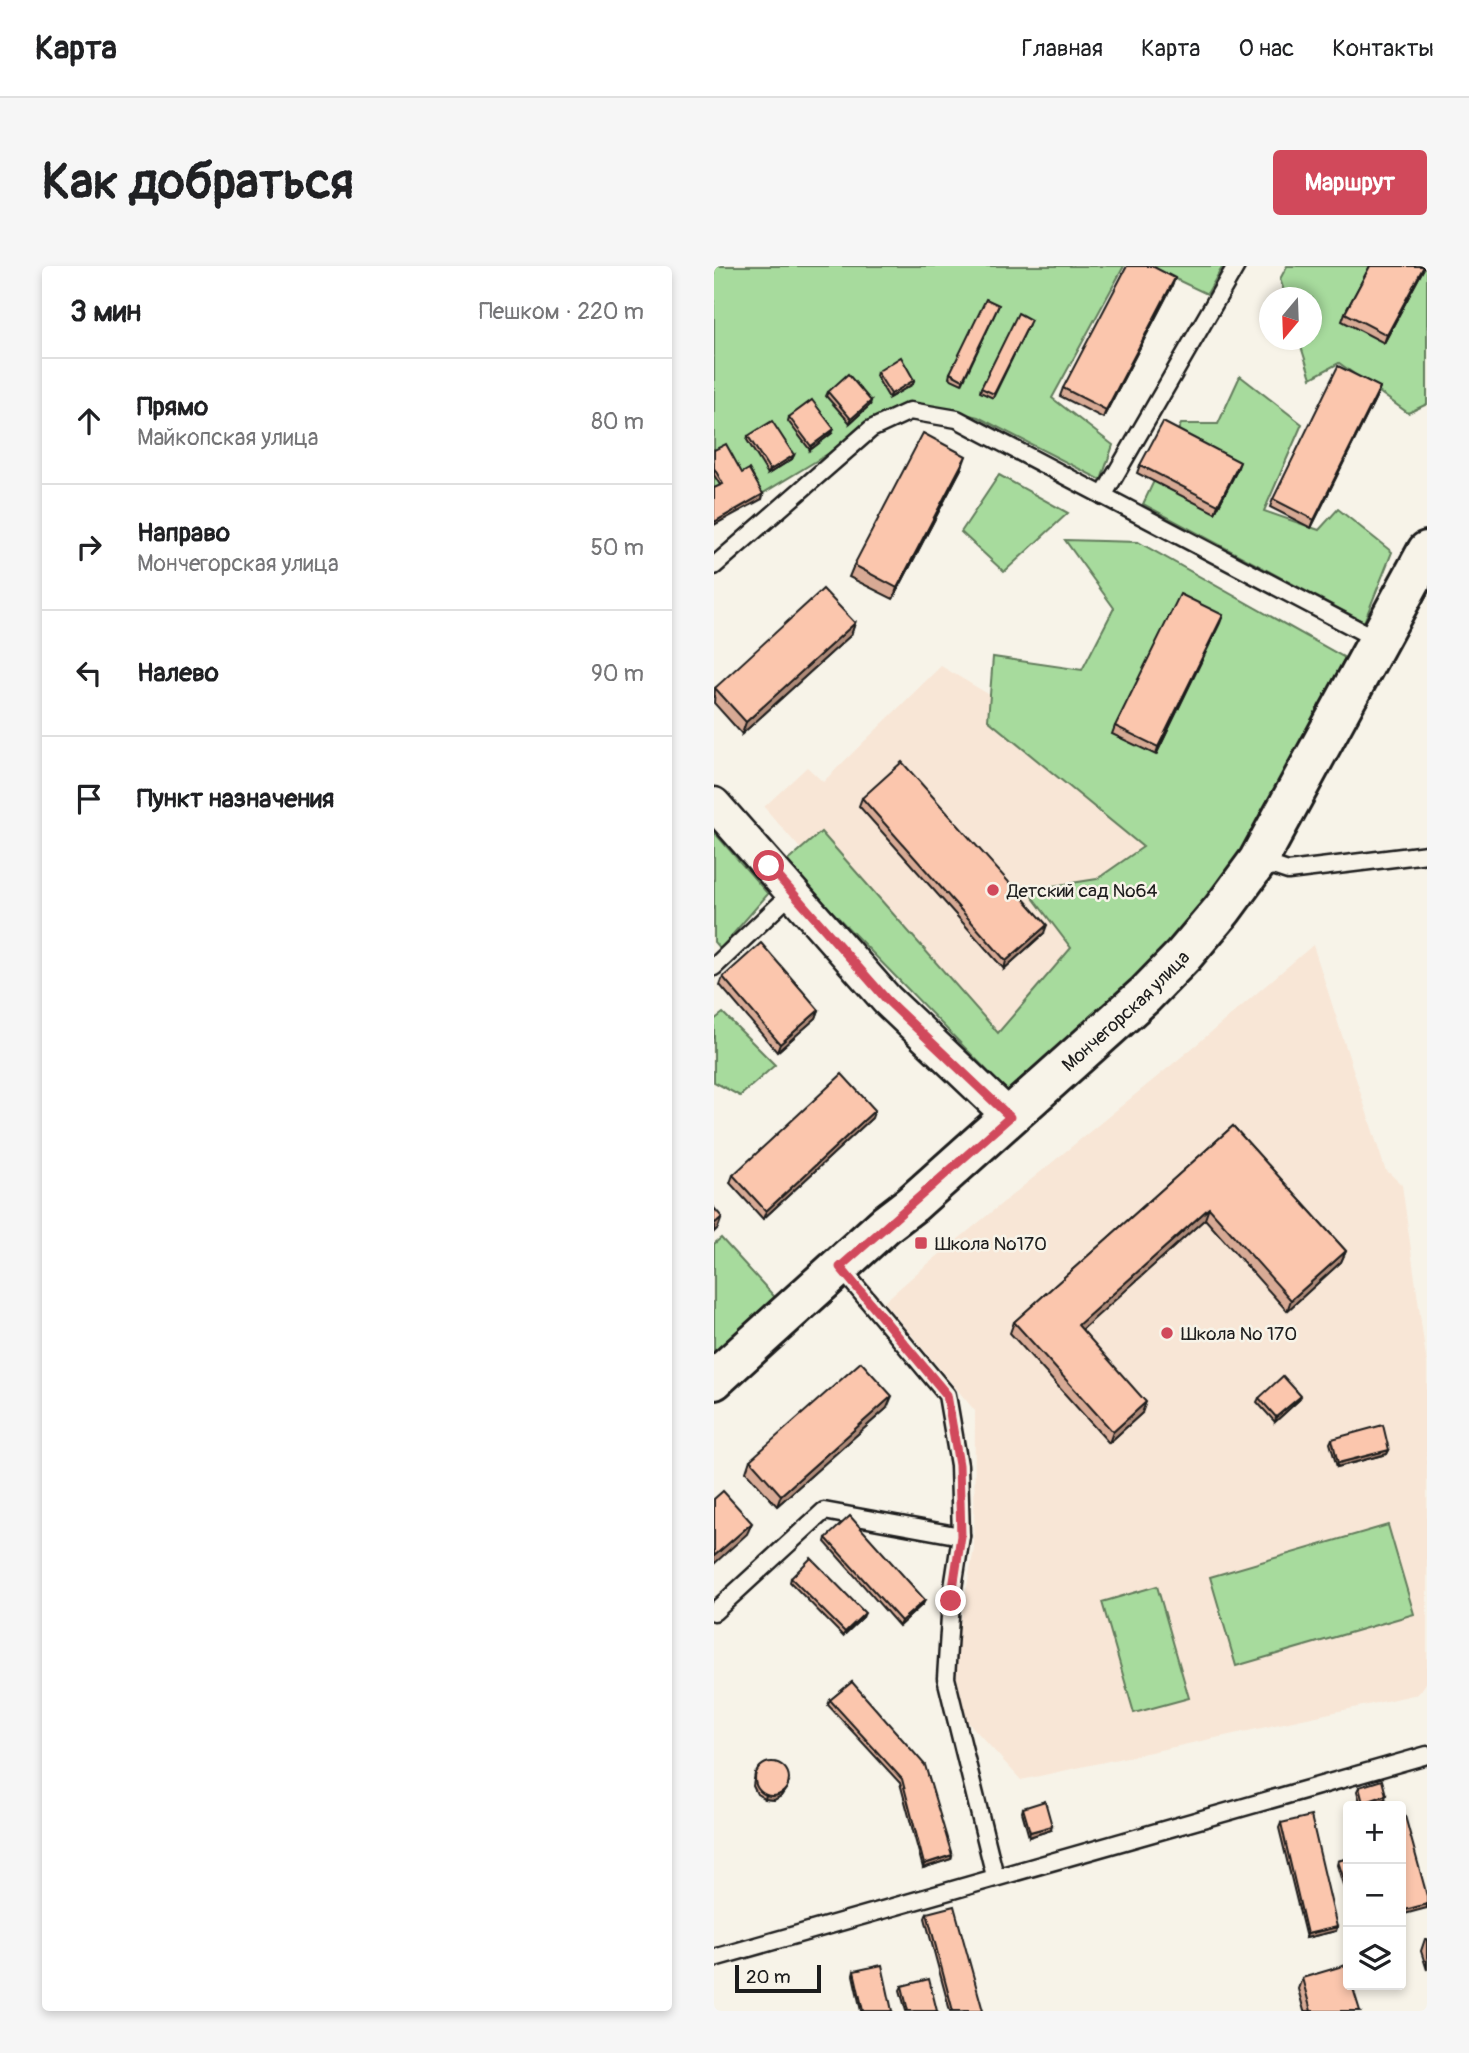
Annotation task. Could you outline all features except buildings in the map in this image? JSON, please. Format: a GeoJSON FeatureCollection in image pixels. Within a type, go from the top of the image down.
{"type":"FeatureCollection","features":[{"type":"Feature","properties":{"kind":"street","name":"Мончегорская улица"},"geometry":{"type":"LineString","coordinates":[[714,1380],[1145,995],[1223,910],[1258,861],[1427,551]]}},
{"type":"Feature","properties":{"kind":"street"},"geometry":{"type":"LineString","coordinates":[[714,804],[887,1000],[1010,1117]]}},
{"type":"Feature","properties":{"kind":"lane"},"geometry":{"type":"LineString","coordinates":[[1104,496],[1236,266]]}},
{"type":"Feature","properties":{"kind":"lane"},"geometry":{"type":"LineString","coordinates":[[714,566],[871,429],[910,411],[957,419],[1378,640]]}},
{"type":"Feature","properties":{"kind":"lane"},"geometry":{"type":"LineString","coordinates":[[1258,861],[1288,871],[1427,854]]}},
{"type":"Feature","properties":{"kind":"lane"},"geometry":{"type":"LineString","coordinates":[[714,967],[792,893]]}},
{"type":"Feature","properties":{"kind":"lane"},"geometry":{"type":"LineString","coordinates":[[840,1267],[947,1395],[959,1465],[961,1536],[951,1601],[946,1678],[995,1876]]}},
{"type":"Feature","properties":{"kind":"lane"},"geometry":{"type":"LineString","coordinates":[[714,1612],[824,1511],[961,1536]]}},
{"type":"Feature","properties":{"kind":"lane"},"geometry":{"type":"LineString","coordinates":[[714,1958],[1427,1755]]}},
{"type":"Feature","properties":{"kind":"shaded area","name":"Детский сад №64"},"geometry":{"type":"Polygon","coordinates":[[[941,666],[1200,820],[986,1062],[764,807],[807,767],[823,782],[941,666]]]}},
{"type":"Feature","properties":{"kind":"shaded area","name":"Школа № 170"},"geometry":{"type":"Polygon","coordinates":[[[1313,945],[1385,1169],[1402,1185],[1427,1365],[1427,1680],[1418,1694],[1021,1780],[967,1721],[953,1661],[974,1549],[975,1411],[884,1302],[1313,945]]]}},
{"type":"Feature","properties":{"kind":"green space"},"geometry":{"type":"Polygon","coordinates":[[[714,266],[1124,266],[1052,398],[1113,445],[1101,480],[978,417],[917,403],[714,523],[714,266]]]}},
{"type":"Feature","properties":{"kind":"green space"},"geometry":{"type":"Polygon","coordinates":[[[1148,266],[1223,266],[1207,294],[1148,266]]]}},
{"type":"Feature","properties":{"kind":"green space"},"geometry":{"type":"Polygon","coordinates":[[[1287,266],[1427,266],[1427,404],[1408,413],[1339,363],[1311,378],[1302,350],[1322,350],[1322,287],[1283,287],[1280,279],[1287,266]]]}},
{"type":"Feature","properties":{"kind":"green space"},"geometry":{"type":"Polygon","coordinates":[[[1240,376],[1302,424],[1264,511],[1319,530],[1338,509],[1392,552],[1364,622],[1143,504],[1181,424],[1218,424],[1240,376]]]}},
{"type":"Feature","properties":{"kind":"green space"},"geometry":{"type":"Polygon","coordinates":[[[999,475],[1068,513],[1004,572],[961,532],[999,475]]]}},
{"type":"Feature","properties":{"kind":"green space"},"geometry":{"type":"Polygon","coordinates":[[[1065,540],[1138,542],[1345,658],[1250,846],[1138,986],[1008,1092],[785,863],[821,832],[998,1033],[1071,948],[1027,890],[1097,879],[1143,847],[988,720],[993,657],[1082,670],[1114,608],[1065,540]]]}},
{"type":"Feature","properties":{"kind":"green space"},"geometry":{"type":"Polygon","coordinates":[[[714,832],[768,894],[720,949],[714,942],[714,832]]]}},
{"type":"Feature","properties":{"kind":"green space"},"geometry":{"type":"Polygon","coordinates":[[[723,1013],[775,1065],[740,1096],[714,1082],[714,1020],[723,1013]]]}},
{"type":"Feature","properties":{"kind":"green space"},"geometry":{"type":"Polygon","coordinates":[[[721,1238],[782,1305],[714,1364],[714,1244],[721,1238]]]}},
{"type":"Feature","properties":{"kind":"green space"},"geometry":{"type":"Polygon","coordinates":[[[1388,1525],[1414,1614],[1236,1666],[1210,1577],[1388,1525]]]}},
{"type":"Feature","properties":{"kind":"green space"},"geometry":{"type":"Polygon","coordinates":[[[1157,1586],[1189,1698],[1134,1713],[1102,1602],[1157,1586]]]}},
{"type":"Feature","properties":{"kind":"place","name":"Детский сад №64"},"geometry":{"type":"Point","coordinates":[993,890]}},
{"type":"Feature","properties":{"kind":"place","name":"Школа №170"},"geometry":{"type":"Point","coordinates":[921,1243]}},
{"type":"Feature","properties":{"kind":"place","name":"Школа № 170"},"geometry":{"type":"Point","coordinates":[1167,1333]}},
{"type":"Feature","properties":{"kind":"route"},"geometry":{"type":"LineString","coordinates":[[769,866],[887,1000],[1010,1117],[840,1267],[947,1395],[959,1465],[961,1536],[951,1601]]}}]}
